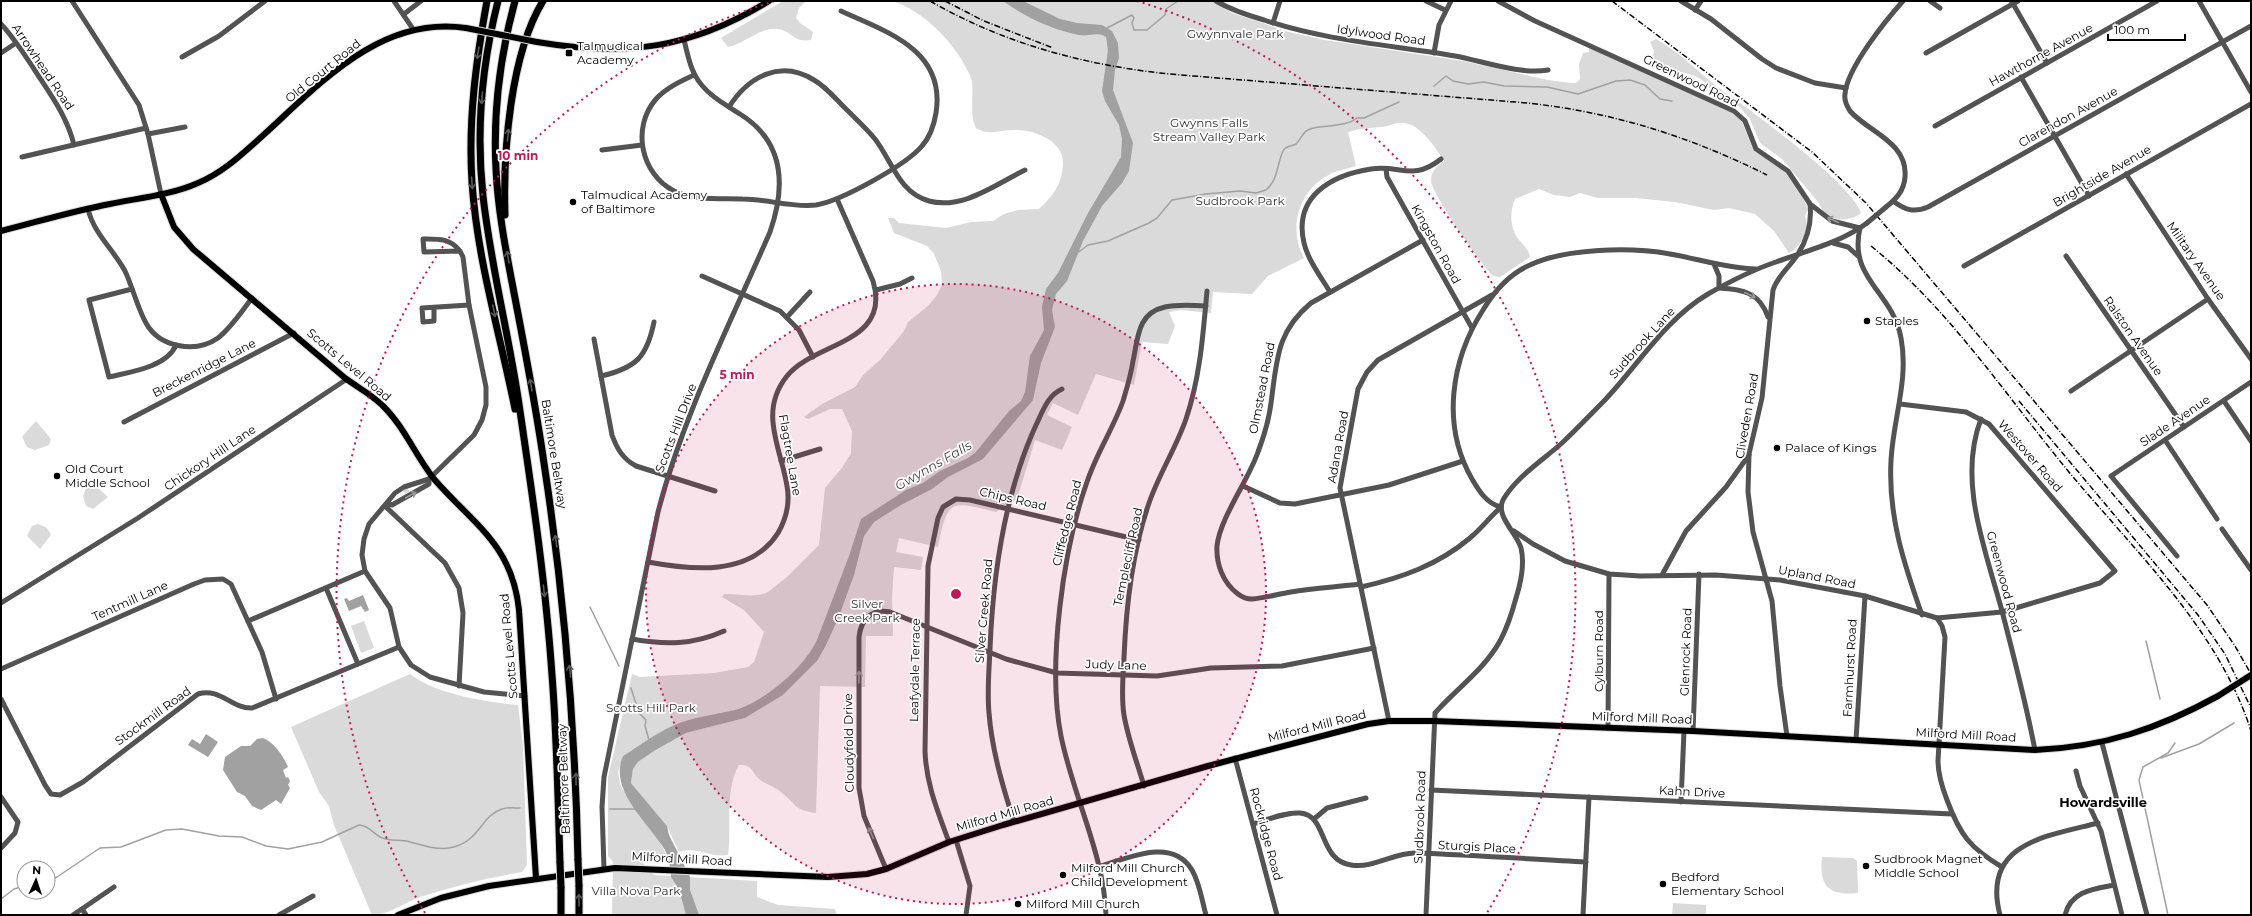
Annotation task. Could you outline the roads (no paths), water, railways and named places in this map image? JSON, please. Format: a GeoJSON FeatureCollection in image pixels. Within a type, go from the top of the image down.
{"type":"FeatureCollection","features":[{"type":"Feature","properties":{"kind":"highway"},"geometry":{"type":"LineString","coordinates":[[487,1],[473,97],[472,183],[480,247],[528,470]]}},
{"type":"Feature","properties":{"kind":"highway","name":"Baltimore Beltway"},"geometry":{"type":"LineString","coordinates":[[498,1],[490,32],[482,98],[482,181],[490,246],[520,409],[540,560],[552,675],[561,915]]}},
{"type":"Feature","properties":{"kind":"highway","name":"Baltimore Beltway"},"geometry":{"type":"LineString","coordinates":[[514,1],[503,54],[496,120],[498,193],[505,244],[538,423],[559,565],[574,721],[579,915]]}},
{"type":"Feature","properties":{"kind":"highway"},"geometry":{"type":"LineString","coordinates":[[505,244],[505,163],[513,100],[520,61],[528,34],[543,1]]}},
{"type":"Feature","properties":{"kind":"main road","name":"Old Court Road"},"geometry":{"type":"LineString","coordinates":[[1,232],[88,209],[162,194],[191,186],[224,169],[354,57],[379,42],[413,29],[440,26],[466,28],[575,49],[602,50],[648,47],[684,40],[726,25],[769,1]]}},
{"type":"Feature","properties":{"kind":"main road","name":"Scotts Level Road"},"geometry":{"type":"LineString","coordinates":[[162,194],[169,217],[182,237],[347,379],[381,404],[431,477],[488,534],[504,560],[511,576],[518,600],[536,878]]}},
{"type":"Feature","properties":{"kind":"main road","name":"Milford Mill Road"},"geometry":{"type":"LineString","coordinates":[[398,915],[420,905],[467,891],[536,878],[604,869],[631,867],[841,878],[886,869],[949,842],[1014,822],[1144,786],[1235,758],[1368,724],[1389,721],[1434,720],[1693,731],[2036,750],[2102,743],[2157,726],[2218,696],[2251,675]]}},
{"type":"Feature","properties":{"kind":"street","name":"Scotts Level Road"},"geometry":{"type":"LineString","coordinates":[[72,1],[134,96],[148,134],[162,194]]}},
{"type":"Feature","properties":{"kind":"street"},"geometry":{"type":"LineString","coordinates":[[182,57],[219,36],[266,1]]}},
{"type":"Feature","properties":{"kind":"street"},"geometry":{"type":"LineString","coordinates":[[394,1],[413,29]]}},
{"type":"Feature","properties":{"kind":"street"},"geometry":{"type":"LineString","coordinates":[[404,14],[421,1]]}},
{"type":"Feature","properties":{"kind":"street","name":"Idylwood Road"},"geometry":{"type":"LineString","coordinates":[[1216,1],[1230,9],[1273,23],[1346,41],[1434,53],[1527,71],[1548,70]]}},
{"type":"Feature","properties":{"kind":"street"},"geometry":{"type":"LineString","coordinates":[[1273,23],[1280,1]]}},
{"type":"Feature","properties":{"kind":"street"},"geometry":{"type":"LineString","coordinates":[[1426,1],[1445,10]]}},
{"type":"Feature","properties":{"kind":"street"},"geometry":{"type":"LineString","coordinates":[[1434,53],[1439,25],[1450,1]]}},
{"type":"Feature","properties":{"kind":"street","name":"Greenwood Road"},"geometry":{"type":"LineString","coordinates":[[1498,1],[1535,20],[1734,111],[1745,121],[1756,149],[1788,170],[1810,204],[1832,221],[1860,228]]}},
{"type":"Feature","properties":{"kind":"street"},"geometry":{"type":"LineString","coordinates":[[1681,1],[1711,19],[1762,59],[1776,68],[1816,83],[1846,88],[1869,45],[1885,22],[1904,1]]}},
{"type":"Feature","properties":{"kind":"street"},"geometry":{"type":"LineString","coordinates":[[1696,10],[1702,1]]}},
{"type":"Feature","properties":{"kind":"street"},"geometry":{"type":"LineString","coordinates":[[1930,1],[1940,8]]}},
{"type":"Feature","properties":{"kind":"street","name":"Hawthorne Avenue"},"geometry":{"type":"LineString","coordinates":[[1935,126],[2157,1]]}},
{"type":"Feature","properties":{"kind":"street"},"geometry":{"type":"LineString","coordinates":[[2199,1],[2251,92]]}},
{"type":"Feature","properties":{"kind":"street"},"geometry":{"type":"LineString","coordinates":[[1926,53],[2014,2],[2047,63]]}},
{"type":"Feature","properties":{"kind":"street"},"geometry":{"type":"LineString","coordinates":[[694,75],[671,87],[656,100],[644,122],[642,145],[645,157],[653,173],[674,191],[693,197],[747,199],[807,206],[837,199],[893,169],[916,152],[932,128],[937,98],[934,79],[923,59],[904,42],[841,11]]}},
{"type":"Feature","properties":{"kind":"street","name":"Arrowhead Road"},"geometry":{"type":"LineString","coordinates":[[1,24],[16,43],[60,109],[70,129],[74,145]]}},
{"type":"Feature","properties":{"kind":"street","name":"Clarendon Avenue"},"geometry":{"type":"LineString","coordinates":[[1893,201],[1909,210],[1921,210],[2251,26]]}},
{"type":"Feature","properties":{"kind":"street","name":"Scotts Hill Drive"},"geometry":{"type":"LineString","coordinates":[[604,869],[602,812],[604,777],[667,477],[683,429],[770,232],[778,203],[780,172],[772,147],[757,126],[711,94],[694,75],[684,40]]}},
{"type":"Feature","properties":{"kind":"street"},"geometry":{"type":"LineString","coordinates":[[1,53],[16,43]]}},
{"type":"Feature","properties":{"kind":"street"},"geometry":{"type":"LineString","coordinates":[[729,107],[745,86],[765,74],[781,71],[805,75],[824,88],[867,130],[884,151],[900,181],[912,193],[928,201],[946,203],[970,198],[1025,170]]}},
{"type":"Feature","properties":{"kind":"street"},"geometry":{"type":"LineString","coordinates":[[2021,77],[2089,196]]}},
{"type":"Feature","properties":{"kind":"street","name":"Sudbrook Lane"},"geometry":{"type":"LineString","coordinates":[[1501,507],[1511,490],[1604,401],[1668,326],[1693,305],[1719,288],[1757,269],[1833,243],[1867,223],[1893,201],[1901,192],[1904,180],[1904,169],[1900,155],[1890,142],[1850,111],[1845,100],[1846,88]]}},
{"type":"Feature","properties":{"kind":"street","name":"Brightside Avenue"},"geometry":{"type":"LineString","coordinates":[[1964,266],[2251,104]]}},
{"type":"Feature","properties":{"kind":"street"},"geometry":{"type":"LineString","coordinates":[[148,134],[185,127]]}},
{"type":"Feature","properties":{"kind":"street"},"geometry":{"type":"LineString","coordinates":[[22,157],[146,128]]}},
{"type":"Feature","properties":{"kind":"street"},"geometry":{"type":"LineString","coordinates":[[602,150],[642,145]]}},
{"type":"Feature","properties":{"kind":"street"},"geometry":{"type":"LineString","coordinates":[[1330,292],[1304,244],[1303,223],[1309,203],[1319,189],[1331,180],[1372,169],[1386,169],[1402,172],[1420,171],[1441,159]]}},
{"type":"Feature","properties":{"kind":"street","name":"Kingston Road"},"geometry":{"type":"LineString","coordinates":[[1386,169],[1387,177],[1472,328]]}},
{"type":"Feature","properties":{"kind":"street","name":"Military Avenue"},"geometry":{"type":"LineString","coordinates":[[2126,174],[2208,299],[2251,359]]}},
{"type":"Feature","properties":{"kind":"street","name":"Flagtree Lane"},"geometry":{"type":"LineString","coordinates":[[648,562],[685,567],[714,568],[740,563],[760,552],[769,545],[778,532],[787,508],[787,487],[772,423],[775,397],[788,375],[801,363],[855,335],[866,325],[875,307],[876,290],[837,199]]}},
{"type":"Feature","properties":{"kind":"street","name":"Cliveden Road"},"geometry":{"type":"LineString","coordinates":[[1787,736],[1780,686],[1775,624],[1767,578],[1750,514],[1748,492],[1749,454],[1762,398],[1768,319],[1776,282],[1798,255],[1809,230],[1810,204]]}},
{"type":"Feature","properties":{"kind":"street"},"geometry":{"type":"LineString","coordinates":[[88,209],[93,225],[122,266],[149,328],[159,337],[176,345],[198,346],[218,337],[252,298]]}},
{"type":"Feature","properties":{"kind":"street"},"geometry":{"type":"LineString","coordinates":[[1860,228],[1857,240],[1858,256],[1866,274],[1892,310],[1899,328],[1903,347],[1904,374],[1891,460],[1893,510],[1899,547],[1922,615]]}},
{"type":"Feature","properties":{"kind":"street"},"geometry":{"type":"LineString","coordinates":[[460,251],[424,252],[423,238],[444,239],[453,244],[460,251],[463,257],[469,305],[486,387],[485,412],[474,435],[431,477],[416,482],[392,495],[386,505],[369,524],[364,539],[362,555],[365,571],[390,608],[399,647],[411,665],[420,672],[459,686],[497,694],[525,696]]}},
{"type":"Feature","properties":{"kind":"street","name":"Olmstead Road"},"geometry":{"type":"LineString","coordinates":[[1360,586],[1292,591],[1252,598],[1243,597],[1231,588],[1223,576],[1217,552],[1222,528],[1255,460],[1266,427],[1277,356],[1283,337],[1302,310],[1330,292],[1422,240]]}},
{"type":"Feature","properties":{"kind":"street"},"geometry":{"type":"LineString","coordinates":[[1833,243],[1848,247],[1858,256]]}},
{"type":"Feature","properties":{"kind":"street"},"geometry":{"type":"LineString","coordinates":[[1501,507],[1492,505],[1477,488],[1463,461],[1453,419],[1454,387],[1459,360],[1472,328],[1494,293],[1511,275],[1531,264],[1583,252],[1641,250],[1680,255],[1714,264],[1757,269]]}},
{"type":"Feature","properties":{"kind":"street","name":"Ralston Avenue"},"geometry":{"type":"LineString","coordinates":[[2066,256],[2184,427]]}},
{"type":"Feature","properties":{"kind":"street"},"geometry":{"type":"LineString","coordinates":[[1714,264],[1719,276],[1719,288],[1735,289],[1756,297],[1764,307],[1768,319]]}},
{"type":"Feature","properties":{"kind":"street"},"geometry":{"type":"LineString","coordinates":[[702,276],[771,306],[788,317],[799,330],[813,357]]}},
{"type":"Feature","properties":{"kind":"street"},"geometry":{"type":"LineString","coordinates":[[876,290],[900,284],[912,278]]}},
{"type":"Feature","properties":{"kind":"street"},"geometry":{"type":"LineString","coordinates":[[132,288],[89,300],[109,377],[149,366],[169,356],[176,345]]}},
{"type":"Feature","properties":{"kind":"street","name":"Templecliff Road"},"geometry":{"type":"LineString","coordinates":[[1144,786],[1124,714],[1123,676],[1128,596],[1139,540],[1150,502],[1179,438],[1192,402],[1200,362],[1207,291]]}},
{"type":"Feature","properties":{"kind":"street"},"geometry":{"type":"LineString","coordinates":[[788,317],[810,292]]}},
{"type":"Feature","properties":{"kind":"street","name":"Adana Road"},"geometry":{"type":"LineString","coordinates":[[1389,721],[1340,488],[1357,393],[1367,372],[1384,356],[1494,293]]}},
{"type":"Feature","properties":{"kind":"street"},"geometry":{"type":"LineString","coordinates":[[2071,391],[2208,299]]}},
{"type":"Feature","properties":{"kind":"street"},"geometry":{"type":"LineString","coordinates":[[434,308],[469,305]]}},
{"type":"Feature","properties":{"kind":"street","name":"Cliffedge Road"},"geometry":{"type":"LineString","coordinates":[[1106,915],[1104,893],[1098,867],[1061,736],[1057,708],[1057,673],[1062,592],[1075,525],[1092,467],[1124,396],[1140,324],[1152,312],[1164,307],[1206,306]]}},
{"type":"Feature","properties":{"kind":"street"},"geometry":{"type":"LineString","coordinates":[[601,376],[624,370],[639,359],[648,344],[654,322]]}},
{"type":"Feature","properties":{"kind":"street","name":"Breckenridge Lane"},"geometry":{"type":"LineString","coordinates":[[124,422],[294,333]]}},
{"type":"Feature","properties":{"kind":"street"},"geometry":{"type":"LineString","coordinates":[[594,339],[612,436],[618,450],[629,462],[636,466],[667,477],[715,490]]}},
{"type":"Feature","properties":{"kind":"street","name":"Chickory Hill Lane"},"geometry":{"type":"LineString","coordinates":[[1,603],[138,518],[347,379]]}},
{"type":"Feature","properties":{"kind":"street","name":"Slade Avenue"},"geometry":{"type":"LineString","coordinates":[[2177,556],[2111,476],[2251,382]]}},
{"type":"Feature","properties":{"kind":"street","name":"Silver Creek Road"},"geometry":{"type":"LineString","coordinates":[[1014,822],[998,766],[990,730],[988,695],[996,575],[1008,509],[1018,471],[1032,433],[1048,399],[1053,393],[1062,389]]}},
{"type":"Feature","properties":{"kind":"street"},"geometry":{"type":"LineString","coordinates":[[2224,400],[2251,442]]}},
{"type":"Feature","properties":{"kind":"street","name":"Westover Road"},"geometry":{"type":"LineString","coordinates":[[1900,404],[1962,411],[1981,419],[1997,431],[2115,571]]}},
{"type":"Feature","properties":{"kind":"street","name":"Greenwood Road"},"geometry":{"type":"LineString","coordinates":[[1981,419],[1976,430],[1973,462],[1974,497],[1978,522],[2036,750]]}},
{"type":"Feature","properties":{"kind":"street"},"geometry":{"type":"LineString","coordinates":[[2164,440],[2217,518]]}},
{"type":"Feature","properties":{"kind":"street"},"geometry":{"type":"LineString","coordinates":[[781,461],[820,449]]}},
{"type":"Feature","properties":{"kind":"street"},"geometry":{"type":"LineString","coordinates":[[1662,575],[1686,531],[1726,487],[1749,454]]}},
{"type":"Feature","properties":{"kind":"street"},"geometry":{"type":"LineString","coordinates":[[1243,486],[1271,500],[1287,504],[1389,485],[1463,461]]}},
{"type":"Feature","properties":{"kind":"street"},"geometry":{"type":"LineString","coordinates":[[386,505],[392,505],[429,484],[431,477]]}},
{"type":"Feature","properties":{"kind":"street"},"geometry":{"type":"LineString","coordinates":[[392,495],[406,490],[416,482]]}},
{"type":"Feature","properties":{"kind":"street","name":"Chips Road"},"geometry":{"type":"LineString","coordinates":[[951,501],[962,498],[1139,540]]}},
{"type":"Feature","properties":{"kind":"street","name":"Leafydale Terrace"},"geometry":{"type":"LineString","coordinates":[[949,842],[931,793],[926,772],[926,627],[927,576],[930,556],[940,512],[951,501]]}},
{"type":"Feature","properties":{"kind":"street"},"geometry":{"type":"LineString","coordinates":[[386,505],[445,563],[458,588],[463,613],[459,686]]}},
{"type":"Feature","properties":{"kind":"street"},"geometry":{"type":"LineString","coordinates":[[1434,720],[1435,713],[1474,673],[1499,642],[1508,623],[1520,584],[1522,552],[1513,531],[1503,515],[1501,507]]}},
{"type":"Feature","properties":{"kind":"street"},"geometry":{"type":"LineString","coordinates":[[1360,586],[1410,574],[1443,557],[1471,537],[1501,507]]}},
{"type":"Feature","properties":{"kind":"street"},"geometry":{"type":"LineString","coordinates":[[2222,529],[2251,570]]}},
{"type":"Feature","properties":{"kind":"street","name":"Upland Road"},"geometry":{"type":"LineString","coordinates":[[1513,531],[1532,544],[1565,561],[1609,574],[1699,574],[1767,578],[1816,585],[1865,596],[1922,615],[1937,618],[2002,612],[2100,583],[2115,571]]}},
{"type":"Feature","properties":{"kind":"street"},"geometry":{"type":"LineString","coordinates":[[1522,552],[1532,544]]}},
{"type":"Feature","properties":{"kind":"street"},"geometry":{"type":"LineString","coordinates":[[248,621],[365,571]]}},
{"type":"Feature","properties":{"kind":"street","name":"Cylburn Road"},"geometry":{"type":"LineString","coordinates":[[1608,728],[1609,574]]}},
{"type":"Feature","properties":{"kind":"street","name":"Glenrock Road"},"geometry":{"type":"LineString","coordinates":[[1693,731],[1699,574]]}},
{"type":"Feature","properties":{"kind":"street","name":"Tentmill Lane"},"geometry":{"type":"LineString","coordinates":[[1,669],[205,580],[223,579],[228,581],[248,621],[268,668],[276,699]]}},
{"type":"Feature","properties":{"kind":"street"},"geometry":{"type":"LineString","coordinates":[[326,588],[358,664]]}},
{"type":"Feature","properties":{"kind":"street","name":"Farmhurst Road"},"geometry":{"type":"LineString","coordinates":[[1856,740],[1865,596]]}},
{"type":"Feature","properties":{"kind":"street","name":"Judy Lane"},"geometry":{"type":"LineString","coordinates":[[869,615],[879,610],[885,610],[1020,664],[1057,673],[1157,676],[1211,668],[1282,666],[1374,648]]}},
{"type":"Feature","properties":{"kind":"street","name":"Cloudyfold Drive"},"geometry":{"type":"LineString","coordinates":[[869,615],[861,625],[859,636],[859,788],[864,816],[886,869]]}},
{"type":"Feature","properties":{"kind":"street"},"geometry":{"type":"LineString","coordinates":[[1937,618],[1946,637],[1939,745],[1938,770],[1940,780],[1959,830],[1970,845],[2002,867]]}},
{"type":"Feature","properties":{"kind":"street"},"geometry":{"type":"LineString","coordinates":[[632,639],[674,644],[702,640],[724,631]]}},
{"type":"Feature","properties":{"kind":"street","name":"Stockmill Road"},"geometry":{"type":"LineString","coordinates":[[1,699],[45,785],[51,794],[60,795],[83,782],[198,694],[211,692],[250,709],[399,647]]}},
{"type":"Feature","properties":{"kind":"street","name":"Sudbrook Road"},"geometry":{"type":"LineString","coordinates":[[1426,915],[1434,720]]}},
{"type":"Feature","properties":{"kind":"street"},"geometry":{"type":"LineString","coordinates":[[1680,802],[1684,731]]}},
{"type":"Feature","properties":{"kind":"street"},"geometry":{"type":"LineString","coordinates":[[2102,743],[2147,915]]}},
{"type":"Feature","properties":{"kind":"street","name":"Rockridge Road"},"geometry":{"type":"LineString","coordinates":[[1235,758],[1277,915]]}},
{"type":"Feature","properties":{"kind":"street"},"geometry":{"type":"LineString","coordinates":[[2076,771],[2080,786],[2098,823],[2122,915]]}},
{"type":"Feature","properties":{"kind":"street","name":"Kahn Drive"},"geometry":{"type":"LineString","coordinates":[[1431,790],[1952,814]]}},
{"type":"Feature","properties":{"kind":"street"},"geometry":{"type":"LineString","coordinates":[[1,797],[18,822],[15,833],[2,845]]}},
{"type":"Feature","properties":{"kind":"street"},"geometry":{"type":"LineString","coordinates":[[1583,915],[1589,797]]}},
{"type":"Feature","properties":{"kind":"street"},"geometry":{"type":"LineString","coordinates":[[1253,824],[1292,814],[1304,814],[1314,819],[1327,808],[1366,798]]}},
{"type":"Feature","properties":{"kind":"street","name":"Sturgis Place"},"geometry":{"type":"LineString","coordinates":[[1314,819],[1332,855],[1348,865],[1360,866],[1412,853],[1586,862]]}},
{"type":"Feature","properties":{"kind":"street"},"geometry":{"type":"LineString","coordinates":[[2000,915],[1996,890],[2002,867],[2014,852],[2030,841],[2098,823]]}},
{"type":"Feature","properties":{"kind":"street"},"geometry":{"type":"LineString","coordinates":[[956,840],[970,886],[966,915]]}},
{"type":"Feature","properties":{"kind":"street"},"geometry":{"type":"LineString","coordinates":[[1098,867],[1154,852],[1167,852],[1177,856],[1183,860],[1192,871],[1206,915]]}},
{"type":"Feature","properties":{"kind":"street"},"geometry":{"type":"LineString","coordinates":[[2065,915],[2068,906],[2077,896],[2114,884]]}},
{"type":"Feature","properties":{"kind":"street"},"geometry":{"type":"LineString","coordinates":[[73,915],[114,887]]}},
{"type":"Feature","properties":{"kind":"street"},"geometry":{"type":"LineString","coordinates":[[280,915],[313,896]]}},
{"type":"Feature","properties":{"kind":"street"},"geometry":{"type":"LineString","coordinates":[[82,909],[86,915]]}},
{"type":"Feature","properties":{"kind":"waterway"},"geometry":{"type":"LineString","coordinates":[[1107,28],[1132,15],[1134,18],[1132,23],[1134,30],[1147,30],[1165,15],[1166,9],[1178,1]]}},
{"type":"Feature","properties":{"kind":"waterway"},"geometry":{"type":"LineString","coordinates":[[1434,86],[1446,76],[1453,81],[1468,84],[1484,82],[1504,86],[1547,87],[1578,94],[1616,81],[1630,80],[1645,85],[1660,99],[1672,101]]}},
{"type":"Feature","properties":{"kind":"waterway"},"geometry":{"type":"LineString","coordinates":[[1076,254],[1088,245],[1108,241],[1149,223],[1157,218],[1172,200],[1206,194],[1240,191],[1256,193],[1266,190],[1273,182],[1284,149],[1296,144],[1305,132],[1310,129],[1345,124],[1357,118],[1364,118],[1399,102]]}},
{"type":"Feature","properties":{"kind":"waterway"},"geometry":{"type":"LineString","coordinates":[[590,607],[619,666]]}},
{"type":"Feature","properties":{"kind":"waterway"},"geometry":{"type":"LineString","coordinates":[[2146,641],[2160,699]]}},
{"type":"Feature","properties":{"kind":"waterway"},"geometry":{"type":"LineString","coordinates":[[631,688],[639,713],[646,720],[645,726],[649,740]]}},
{"type":"Feature","properties":{"kind":"waterway"},"geometry":{"type":"LineString","coordinates":[[2161,758],[2199,744],[2234,723]]}},
{"type":"Feature","properties":{"kind":"waterway"},"geometry":{"type":"LineString","coordinates":[[2168,915],[2139,780],[2143,767],[2168,753],[2175,743]]}},
{"type":"Feature","properties":{"kind":"waterway"},"geometry":{"type":"LineString","coordinates":[[56,877],[100,848],[121,847],[166,830],[182,829],[219,836],[242,837],[266,846],[288,849],[322,842],[362,825],[384,839],[406,841],[429,847],[449,848],[467,841],[495,812],[506,808],[520,808]]}},
{"type":"Feature","properties":{"kind":"waterway"},"geometry":{"type":"LineString","coordinates":[[610,809],[638,809]]}},
{"type":"Feature","properties":{"kind":"waterway"},"geometry":{"type":"LineString","coordinates":[[1,899],[16,888]]}},
{"type":"Feature","properties":{"kind":"tunnel"},"geometry":{"type":"LineString","coordinates":[[404,492],[408,489]]}},
{"type":"Feature","properties":{"kind":"railway"},"geometry":{"type":"LineString","coordinates":[[930,1],[958,16],[1016,41],[1106,65],[1169,74],[1527,103],[1559,107],[1651,128],[1710,149],[1767,175]]}},
{"type":"Feature","properties":{"kind":"railway"},"geometry":{"type":"LineString","coordinates":[[945,1],[984,21],[1053,48]]}},
{"type":"Feature","properties":{"kind":"railway"},"geometry":{"type":"LineString","coordinates":[[1612,1],[1812,152],[1866,203],[2207,605],[2235,646],[2251,674]]}},
{"type":"Feature","properties":{"kind":"railway"},"geometry":{"type":"LineString","coordinates":[[1871,246],[1899,270],[1949,323],[2064,466],[2170,590],[2195,623],[2217,657],[2236,693],[2251,731]]}},
{"type":"Feature","properties":{"kind":"railway"},"geometry":{"type":"LineString","coordinates":[[2019,401],[2198,615],[2225,654],[2251,708]]}},
{"type":"Feature","properties":{"kind":"place","name":"Talmudical Academy"},"geometry":{"type":"Point","coordinates":[569,53]}},
{"type":"Feature","properties":{"kind":"place","name":"Talmudical Academy of Baltimore"},"geometry":{"type":"Point","coordinates":[573,202]}},
{"type":"Feature","properties":{"kind":"place","name":"Staples"},"geometry":{"type":"Point","coordinates":[1867,321]}},
{"type":"Feature","properties":{"kind":"place","name":"Palace of Kings"},"geometry":{"type":"Point","coordinates":[1777,448]}},
{"type":"Feature","properties":{"kind":"place","name":"Old Court Middle School"},"geometry":{"type":"Point","coordinates":[57,476]}},
{"type":"Feature","properties":{"kind":"place","name":"Sudbrook Magnet Middle School"},"geometry":{"type":"Point","coordinates":[1866,866]}},
{"type":"Feature","properties":{"kind":"place","name":"Milford Mill Church Child Development"},"geometry":{"type":"Point","coordinates":[1063,875]}},
{"type":"Feature","properties":{"kind":"place","name":"Bedford Elementary School"},"geometry":{"type":"Point","coordinates":[1663,884]}},
{"type":"Feature","properties":{"kind":"place","name":"Milford Mill Church"},"geometry":{"type":"Point","coordinates":[1018,904]}},
{"type":"Feature","properties":{"kind":"district","name":"Howardsville"},"geometry":{"type":"Point","coordinates":[2103,802]}},
{"type":"Feature","properties":{"kind":"park label","name":"Gwynnvale Park"},"geometry":{"type":"Point","coordinates":[1235,34]}},
{"type":"Feature","properties":{"kind":"park label","name":"Gwynns Falls Stream Valley Park"},"geometry":{"type":"Point","coordinates":[1209,130]}},
{"type":"Feature","properties":{"kind":"park label","name":"Sudbrook Park"},"geometry":{"type":"Point","coordinates":[1240,201]}},
{"type":"Feature","properties":{"kind":"park label","name":"Silver Creek Park"},"geometry":{"type":"Point","coordinates":[867,611]}},
{"type":"Feature","properties":{"kind":"park label","name":"Scotts Hill Park"},"geometry":{"type":"Point","coordinates":[651,708]}},
{"type":"Feature","properties":{"kind":"park label","name":"Villa Nova Park"},"geometry":{"type":"Point","coordinates":[636,891]}},
{"type":"Feature","properties":{"kind":"water label","name":"Gwynns Falls"},"geometry":{"type":"Point","coordinates":[933,465]}}]}
